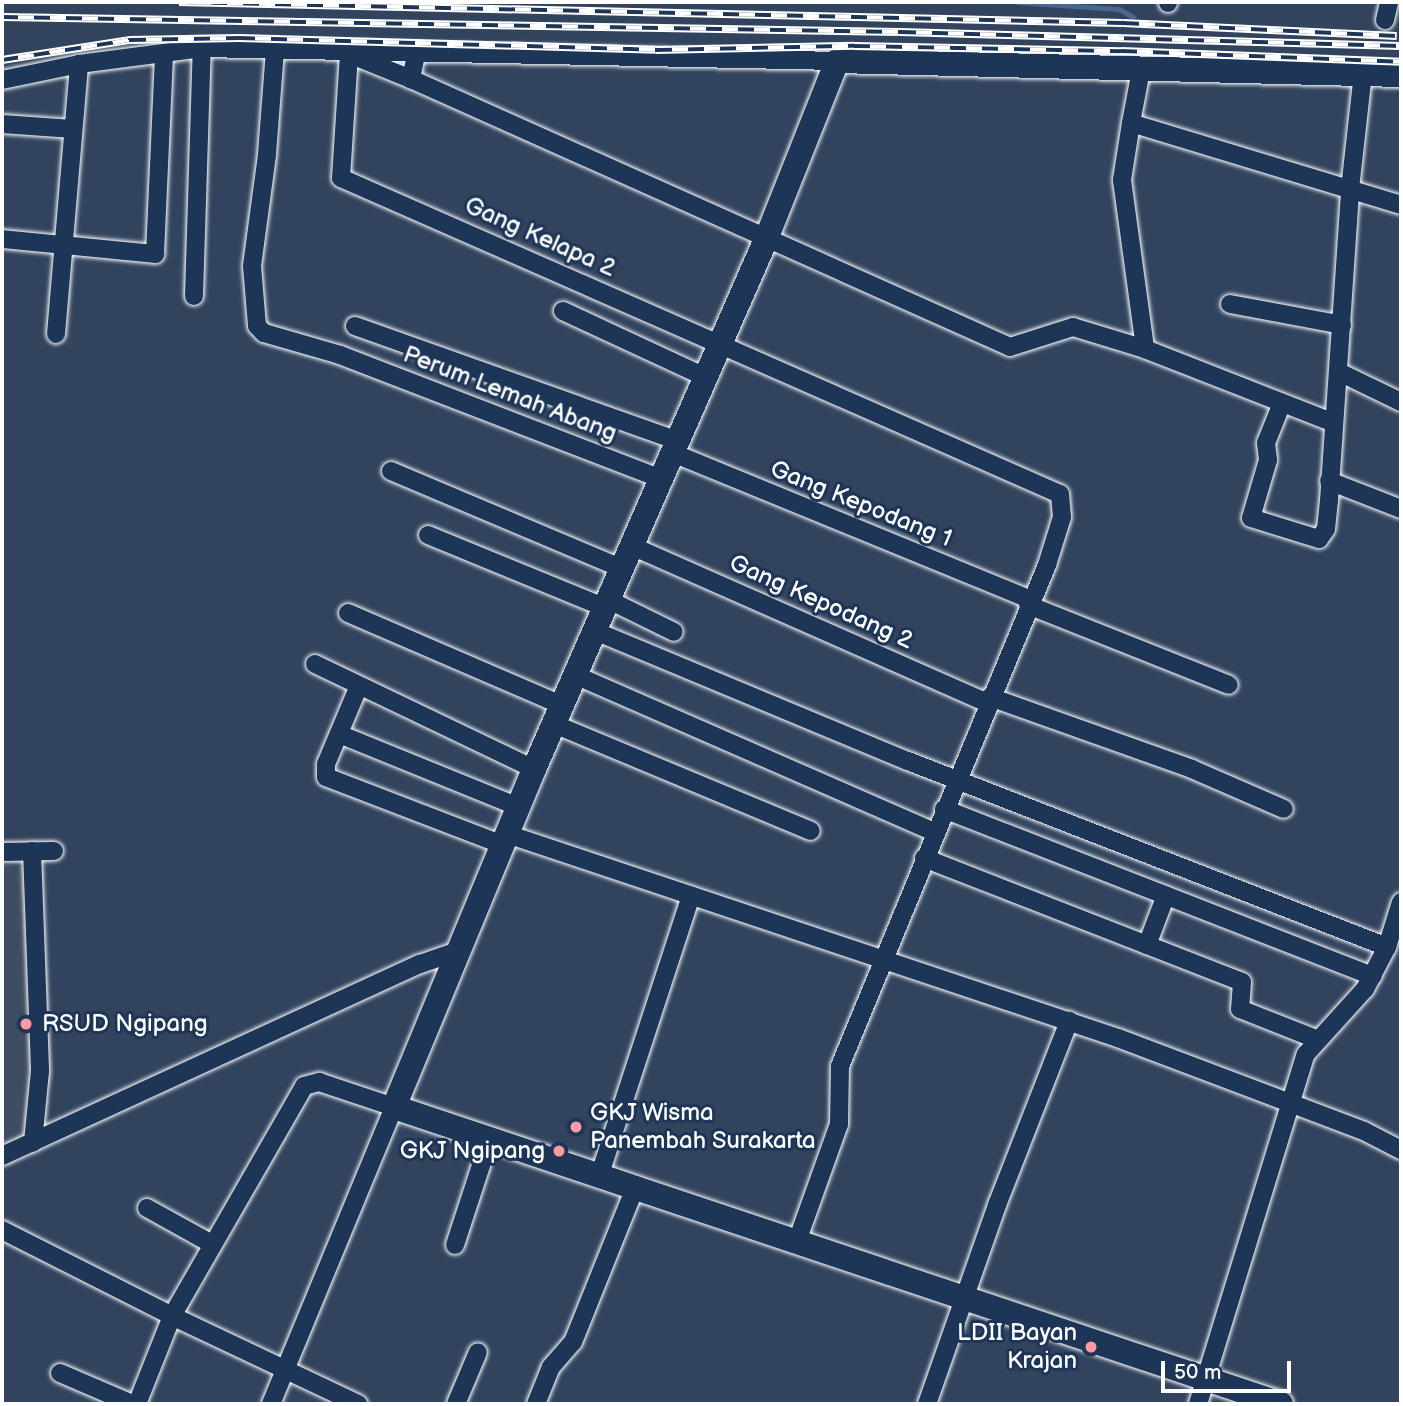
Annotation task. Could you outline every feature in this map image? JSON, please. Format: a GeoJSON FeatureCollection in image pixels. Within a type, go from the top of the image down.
{"type":"FeatureCollection","features":[{"type":"Feature","properties":{"kind":"street"},"geometry":{"type":"LineString","coordinates":[[194,296],[202,48]]}},
{"type":"Feature","properties":{"kind":"street"},"geometry":{"type":"LineString","coordinates":[[2,80],[79,64],[202,48],[349,54],[837,61],[1401,75]]}},
{"type":"Feature","properties":{"kind":"street","name":"Perum Lemah Abang"},"geometry":{"type":"LineString","coordinates":[[275,50],[267,155],[252,266],[254,316],[264,332],[340,355],[662,479]]}},
{"type":"Feature","properties":{"kind":"street"},"geometry":{"type":"LineString","coordinates":[[2,239],[155,254],[164,53]]}},
{"type":"Feature","properties":{"kind":"street"},"geometry":{"type":"LineString","coordinates":[[349,54],[411,79],[1010,347],[1031,342],[1057,329],[1073,327],[1144,349],[1331,422]]}},
{"type":"Feature","properties":{"kind":"street","name":"Gang Kelapa 2"},"geometry":{"type":"LineString","coordinates":[[349,54],[341,178],[449,222],[1060,494],[1062,517],[1030,602]]}},
{"type":"Feature","properties":{"kind":"street"},"geometry":{"type":"LineString","coordinates":[[411,79],[416,55]]}},
{"type":"Feature","properties":{"kind":"street"},"geometry":{"type":"LineString","coordinates":[[271,1404],[534,769],[767,237],[837,61]]}},
{"type":"Feature","properties":{"kind":"street"},"geometry":{"type":"LineString","coordinates":[[56,334],[79,64]]}},
{"type":"Feature","properties":{"kind":"street"},"geometry":{"type":"LineString","coordinates":[[1141,70],[1122,180],[1144,349]]}},
{"type":"Feature","properties":{"kind":"street"},"geometry":{"type":"LineString","coordinates":[[1282,403],[1266,443],[1268,460],[1251,518],[1322,538],[1329,481],[1331,422],[1339,372],[1349,189],[1363,74]]}},
{"type":"Feature","properties":{"kind":"street"},"geometry":{"type":"LineString","coordinates":[[1131,123],[1401,205]]}},
{"type":"Feature","properties":{"kind":"street"},"geometry":{"type":"LineString","coordinates":[[2,124],[73,129]]}},
{"type":"Feature","properties":{"kind":"street"},"geometry":{"type":"LineString","coordinates":[[1230,304],[1342,325]]}},
{"type":"Feature","properties":{"kind":"street"},"geometry":{"type":"LineString","coordinates":[[563,311],[705,377]]}},
{"type":"Feature","properties":{"kind":"street","name":"Gang Kepodang 1"},"geometry":{"type":"LineString","coordinates":[[355,326],[675,447],[1030,602],[1229,685]]}},
{"type":"Feature","properties":{"kind":"street"},"geometry":{"type":"LineString","coordinates":[[1339,372],[1401,402]]}},
{"type":"Feature","properties":{"kind":"street","name":"Gang Kepodang 2"},"geometry":{"type":"LineString","coordinates":[[391,471],[628,558],[989,700],[1192,769],[1284,809]]}},
{"type":"Feature","properties":{"kind":"street"},"geometry":{"type":"LineString","coordinates":[[1329,481],[1401,509]]}},
{"type":"Feature","properties":{"kind":"street"},"geometry":{"type":"LineString","coordinates":[[428,535],[674,632]]}},
{"type":"Feature","properties":{"kind":"street"},"geometry":{"type":"LineString","coordinates":[[797,1241],[839,1124],[839,1066],[1030,602]]}},
{"type":"Feature","properties":{"kind":"street"},"geometry":{"type":"LineString","coordinates":[[348,613],[811,831]]}},
{"type":"Feature","properties":{"kind":"street"},"geometry":{"type":"LineString","coordinates":[[595,631],[957,779],[1387,947]]}},
{"type":"Feature","properties":{"kind":"street"},"geometry":{"type":"LineString","coordinates":[[315,664],[358,688],[534,769]]}},
{"type":"Feature","properties":{"kind":"street"},"geometry":{"type":"LineString","coordinates":[[575,675],[934,832]]}},
{"type":"Feature","properties":{"kind":"street"},"geometry":{"type":"LineString","coordinates":[[358,688],[324,769],[330,780],[505,840],[691,895],[1069,1021],[1212,1072],[1289,1106],[1364,1131],[1401,1150]]}},
{"type":"Feature","properties":{"kind":"street"},"geometry":{"type":"LineString","coordinates":[[340,734],[519,807]]}},
{"type":"Feature","properties":{"kind":"street"},"geometry":{"type":"LineString","coordinates":[[944,809],[1373,976]]}},
{"type":"Feature","properties":{"kind":"street"},"geometry":{"type":"LineString","coordinates":[[32,851],[40,1071],[33,1143]]}},
{"type":"Feature","properties":{"kind":"street"},"geometry":{"type":"LineString","coordinates":[[2,852],[54,851]]}},
{"type":"Feature","properties":{"kind":"street"},"geometry":{"type":"LineString","coordinates":[[924,858],[1242,982],[1240,1009],[1316,1039]]}},
{"type":"Feature","properties":{"kind":"street"},"geometry":{"type":"LineString","coordinates":[[600,1174],[691,895]]}},
{"type":"Feature","properties":{"kind":"street"},"geometry":{"type":"LineString","coordinates":[[1147,945],[1166,895]]}},
{"type":"Feature","properties":{"kind":"street"},"geometry":{"type":"LineString","coordinates":[[1198,1404],[1306,1054],[1316,1039],[1354,1003],[1373,976],[1387,947],[1401,902]]}},
{"type":"Feature","properties":{"kind":"street"},"geometry":{"type":"LineString","coordinates":[[2,1156],[420,964],[458,951]]}},
{"type":"Feature","properties":{"kind":"street"},"geometry":{"type":"LineString","coordinates":[[927,1404],[964,1297],[1069,1021]]}},
{"type":"Feature","properties":{"kind":"street"},"geometry":{"type":"LineString","coordinates":[[60,1373],[135,1404],[172,1316],[212,1244],[304,1086],[319,1082],[636,1185],[1282,1404]]}},
{"type":"Feature","properties":{"kind":"street"},"geometry":{"type":"LineString","coordinates":[[455,1245],[490,1138]]}},
{"type":"Feature","properties":{"kind":"street"},"geometry":{"type":"LineString","coordinates":[[536,1404],[551,1367],[573,1342],[636,1185]]}},
{"type":"Feature","properties":{"kind":"street"},"geometry":{"type":"LineString","coordinates":[[147,1208],[212,1244]]}},
{"type":"Feature","properties":{"kind":"street"},"geometry":{"type":"LineString","coordinates":[[2,1230],[172,1316],[287,1368],[358,1404]]}},
{"type":"Feature","properties":{"kind":"street"},"geometry":{"type":"LineString","coordinates":[[456,1404],[478,1352]]}},
{"type":"Feature","properties":{"kind":"shaded area","name":"RSUD Ngipang"},"geometry":{"type":"Polygon","coordinates":[[[2,864],[35,869],[40,878],[54,1077],[39,1106],[48,1128],[2,1147],[2,864]]]}},
{"type":"Feature","properties":{"kind":"waterway"},"geometry":{"type":"LineString","coordinates":[[1016,2],[1119,9],[1133,17]]}},
{"type":"Feature","properties":{"kind":"railway"},"geometry":{"type":"LineString","coordinates":[[179,2],[1123,23],[1397,36]]}},
{"type":"Feature","properties":{"kind":"railway"},"geometry":{"type":"LineString","coordinates":[[2,17],[900,32],[1401,46]]}},
{"type":"Feature","properties":{"kind":"railway"},"geometry":{"type":"LineString","coordinates":[[2,60],[130,40],[239,38],[656,50],[854,46],[1121,51],[1401,62]]}},
{"type":"Feature","properties":{"kind":"place","name":"RSUD Ngipang"},"geometry":{"type":"Point","coordinates":[26,1024]}},
{"type":"Feature","properties":{"kind":"place","name":"GKJ Wisma Panembah Surakarta"},"geometry":{"type":"Point","coordinates":[576,1127]}},
{"type":"Feature","properties":{"kind":"place","name":"GKJ Ngipang"},"geometry":{"type":"Point","coordinates":[559,1151]}},
{"type":"Feature","properties":{"kind":"place","name":"LDII Bayan Krajan"},"geometry":{"type":"Point","coordinates":[1091,1347]}}]}
